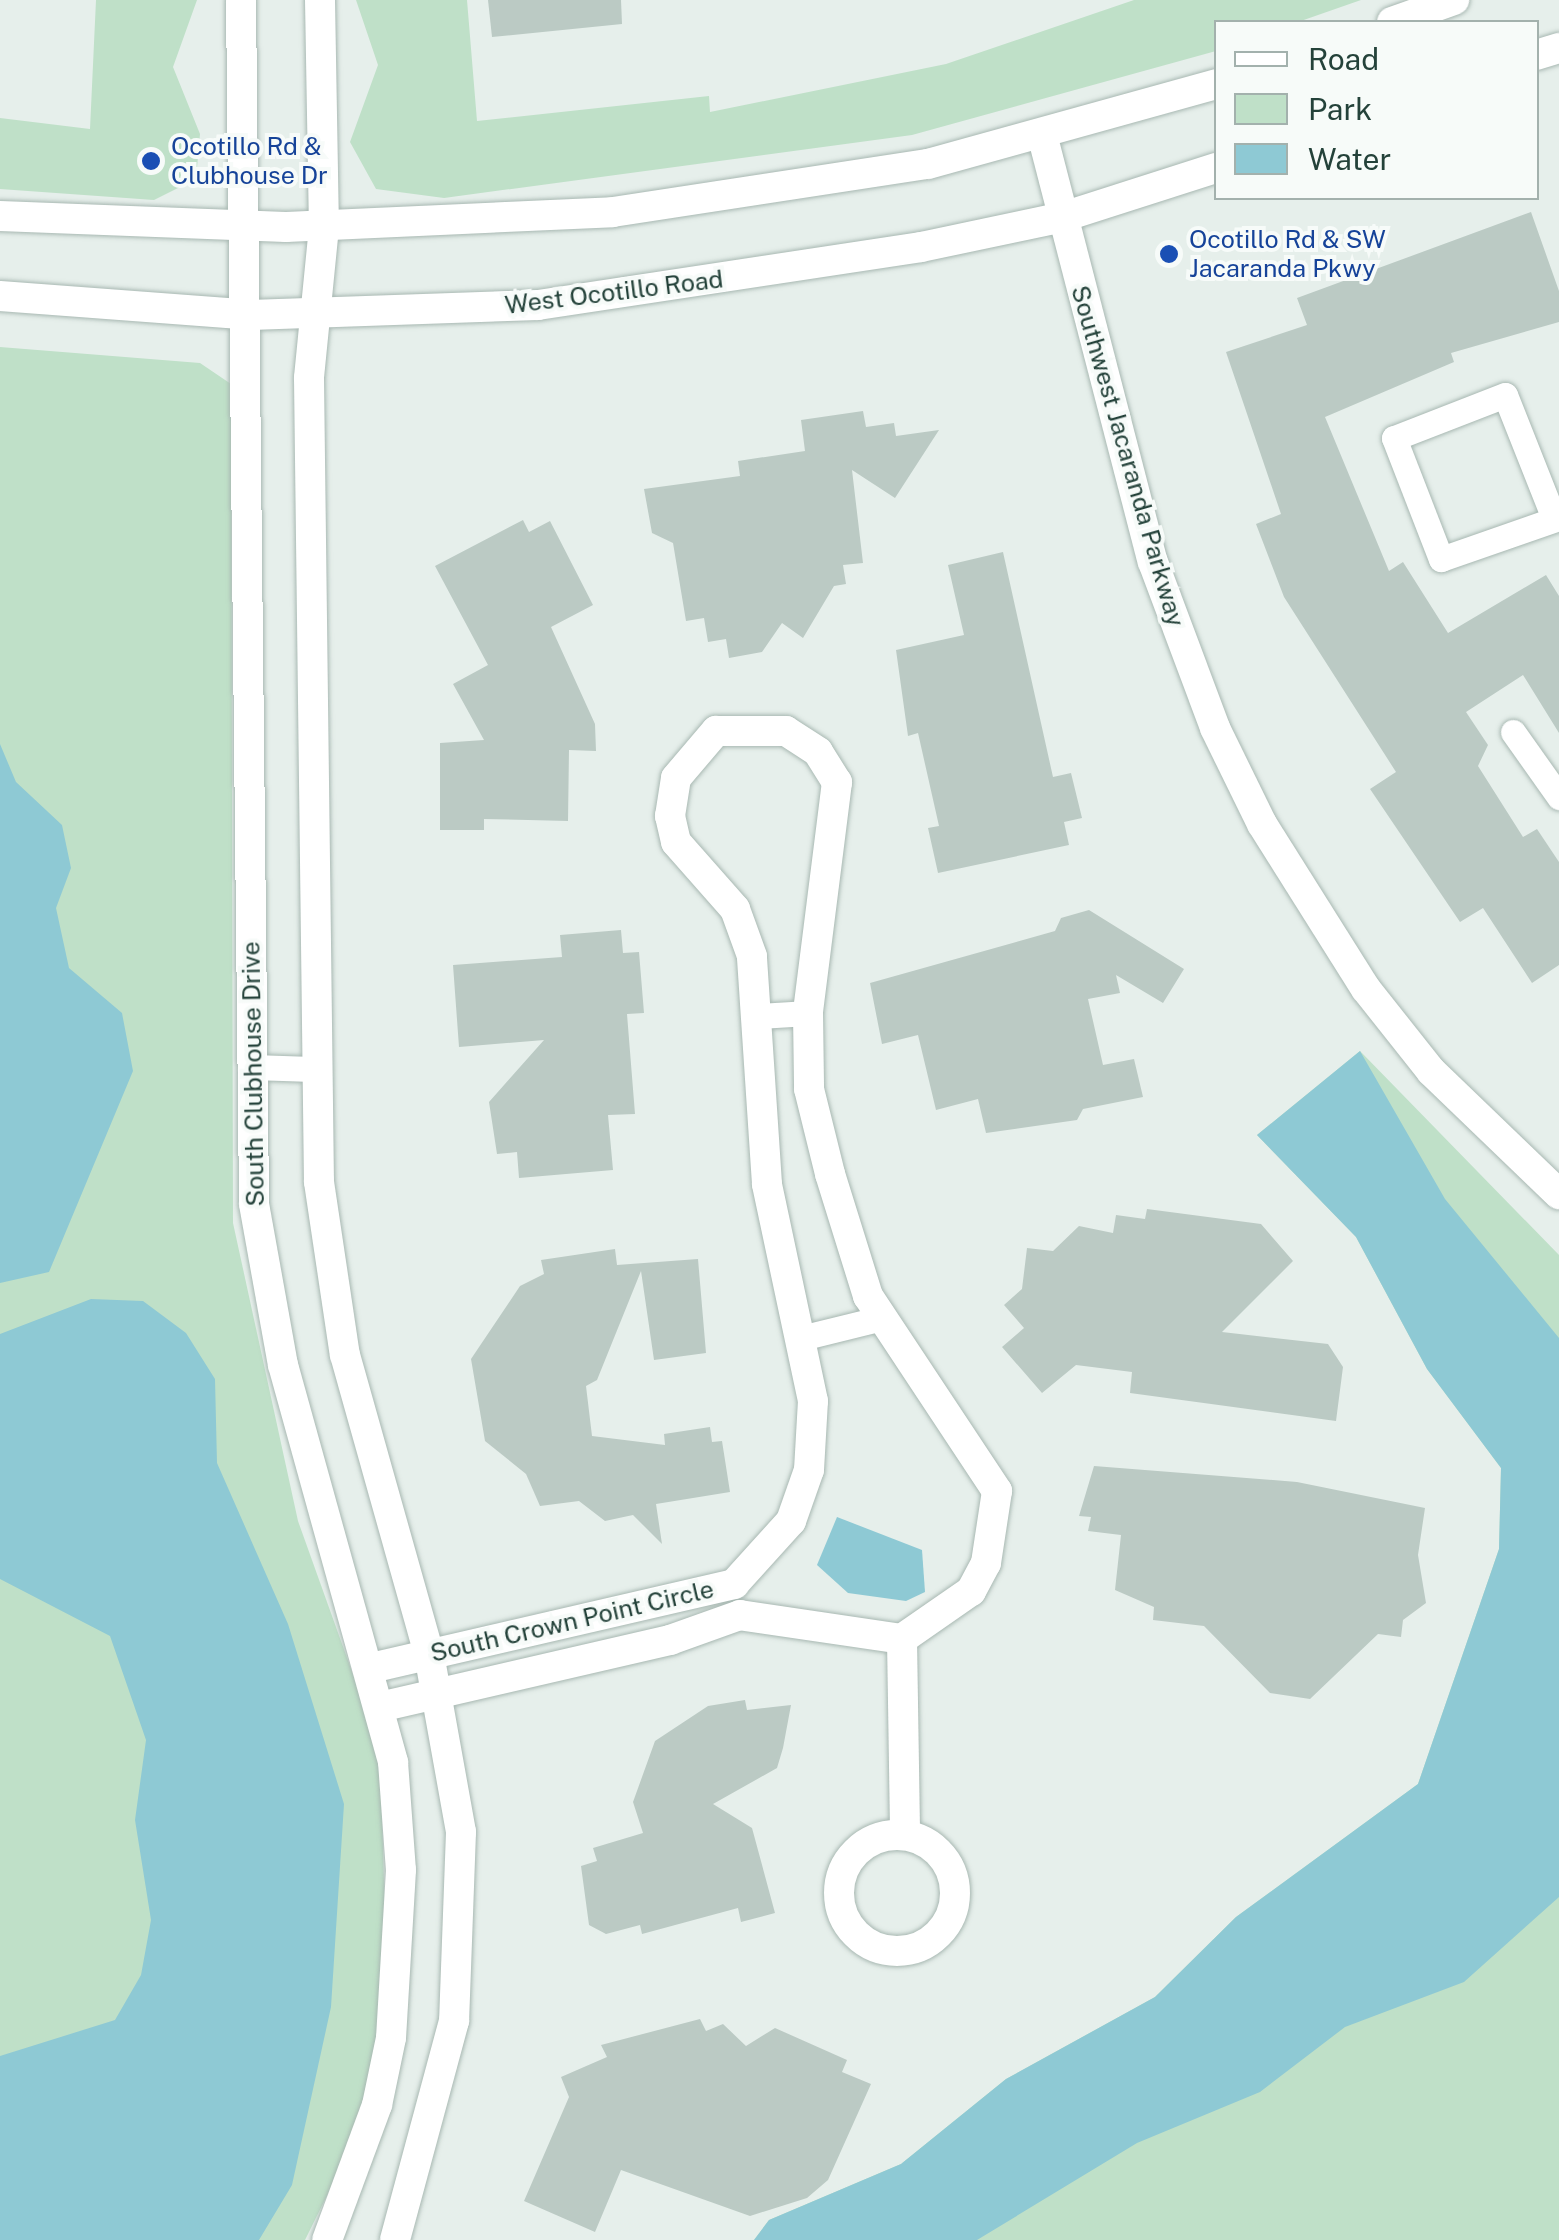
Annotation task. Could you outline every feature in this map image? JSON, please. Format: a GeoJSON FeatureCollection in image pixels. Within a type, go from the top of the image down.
{"type":"FeatureCollection","features":[{"type":"Feature","properties":{"kind":"street","name":"South Clubhouse Drive"},"geometry":{"type":"LineString","coordinates":[[241,0],[237,226],[250,315],[250,1067],[254,1204],[273,1315],[372,1668],[399,1804],[400,1952],[377,2105],[326,2240]]}},
{"type":"Feature","properties":{"kind":"street"},"geometry":{"type":"LineString","coordinates":[[320,0],[324,227],[310,314],[319,1182],[345,1355],[429,1654],[461,1832],[460,1946],[441,2093],[395,2240]]}},
{"type":"Feature","properties":{"kind":"street"},"geometry":{"type":"LineString","coordinates":[[1398,20],[1454,0]]}},
{"type":"Feature","properties":{"kind":"street"},"geometry":{"type":"LineString","coordinates":[[0,216],[324,227],[763,194],[1043,138],[1214,85]]}},
{"type":"Feature","properties":{"kind":"street","name":"Southwest Jacaranda Parkway"},"geometry":{"type":"LineString","coordinates":[[1043,138],[1153,562],[1254,808],[1420,1058],[1559,1194]]}},
{"type":"Feature","properties":{"kind":"street","name":"West Ocotillo Road"},"geometry":{"type":"LineString","coordinates":[[0,296],[250,315],[538,305],[1063,217],[1214,169]]}},
{"type":"Feature","properties":{"kind":"street","name":"South Crown Point Circle"},"geometry":{"type":"LineString","coordinates":[[372,1668],[734,1584],[791,1521],[808,1470],[805,1337],[767,1184],[759,1016],[735,909],[676,842],[670,816],[676,778],[716,730],[745,725],[786,731],[818,752],[837,782],[808,1013],[809,1088],[830,1174],[882,1318],[998,1491],[999,1526],[971,1591],[902,1639],[740,1615],[380,1708]]}},
{"type":"Feature","properties":{"kind":"street"},"geometry":{"type":"LineString","coordinates":[[902,1639],[905,1836]]}},
{"type":"Feature","properties":{"kind":"lane"},"geometry":{"type":"LineString","coordinates":[[1506,395],[1556,517],[1441,559],[1394,438],[1506,395]]}},
{"type":"Feature","properties":{"kind":"lane"},"geometry":{"type":"LineString","coordinates":[[1513,732],[1550,766],[1559,798]]}},
{"type":"Feature","properties":{"kind":"lane"},"geometry":{"type":"LineString","coordinates":[[759,1016],[808,1013]]}},
{"type":"Feature","properties":{"kind":"lane"},"geometry":{"type":"LineString","coordinates":[[250,1067],[315,1068]]}},
{"type":"Feature","properties":{"kind":"lane"},"geometry":{"type":"LineString","coordinates":[[805,1337],[882,1318]]}},
{"type":"Feature","properties":{"kind":"lane"},"geometry":{"type":"LineString","coordinates":[[734,1584],[740,1615]]}},
{"type":"Feature","properties":{"kind":"green space"},"geometry":{"type":"Polygon","coordinates":[[[96,0],[197,0],[173,67],[200,134],[196,179],[154,200],[0,189],[0,118],[90,129],[96,0]]]}},
{"type":"Feature","properties":{"kind":"green space"},"geometry":{"type":"Polygon","coordinates":[[[356,0],[467,0],[477,121],[709,96],[710,112],[946,64],[1134,0],[1361,0],[1304,20],[1214,20],[1214,52],[912,135],[444,198],[376,189],[350,142],[378,65],[356,0]]]}},
{"type":"Feature","properties":{"kind":"green space"},"geometry":{"type":"Polygon","coordinates":[[[0,347],[200,363],[231,384],[233,1223],[298,1521],[380,1750],[387,1982],[365,2119],[305,2240],[0,2240],[0,347]]]}},
{"type":"Feature","properties":{"kind":"green space"},"geometry":{"type":"Polygon","coordinates":[[[1360,1051],[1559,1255],[1559,2240],[754,2240],[769,2220],[901,2164],[1006,2079],[1155,1997],[1236,1917],[1418,1784],[1499,1549],[1501,1468],[1427,1369],[1356,1237],[1257,1135],[1360,1051]]]}},
{"type":"Feature","properties":{"kind":"water"},"geometry":{"type":"Polygon","coordinates":[[[0,744],[16,782],[62,825],[71,868],[56,908],[69,968],[122,1013],[133,1071],[49,1272],[0,1283],[0,744]]]}},
{"type":"Feature","properties":{"kind":"water"},"geometry":{"type":"Polygon","coordinates":[[[1360,1051],[1445,1199],[1559,1338],[1559,1897],[1464,1982],[1345,2027],[1260,2092],[1137,2143],[977,2240],[754,2240],[769,2220],[901,2164],[1006,2079],[1155,1997],[1236,1917],[1418,1784],[1499,1549],[1501,1468],[1427,1369],[1356,1237],[1257,1135],[1360,1051]]]}},
{"type":"Feature","properties":{"kind":"water"},"geometry":{"type":"Polygon","coordinates":[[[91,1299],[143,1301],[186,1333],[215,1379],[217,1463],[288,1624],[344,1804],[331,2007],[292,2185],[259,2240],[0,2240],[0,2056],[115,2020],[141,1975],[151,1920],[135,1820],[146,1740],[110,1636],[0,1579],[0,1334],[91,1299]]]}},
{"type":"Feature","properties":{"kind":"water"},"geometry":{"type":"Polygon","coordinates":[[[837,1517],[922,1550],[925,1592],[906,1601],[848,1593],[817,1565],[837,1517]]]}},
{"type":"Feature","properties":{"kind":"building"},"geometry":{"type":"Polygon","coordinates":[[[488,0],[621,0],[622,24],[492,37],[488,0]]]}},
{"type":"Feature","properties":{"kind":"building"},"geometry":{"type":"Polygon","coordinates":[[[1531,212],[1559,291],[1559,322],[1451,353],[1454,362],[1325,417],[1389,571],[1403,562],[1448,633],[1546,575],[1559,596],[1559,733],[1523,675],[1466,712],[1488,745],[1478,766],[1523,837],[1537,829],[1559,862],[1559,965],[1532,983],[1483,908],[1460,922],[1370,789],[1396,772],[1284,597],[1256,524],[1281,514],[1226,352],[1307,325],[1297,298],[1531,212]]]}},
{"type":"Feature","properties":{"kind":"building"},"geometry":{"type":"Polygon","coordinates":[[[863,411],[866,427],[894,423],[896,436],[939,430],[895,498],[852,470],[863,563],[843,565],[846,584],[834,586],[803,638],[782,623],[762,652],[729,658],[726,639],[708,642],[704,618],[686,621],[673,543],[652,533],[644,489],[740,476],[738,461],[805,451],[801,420],[863,411]]]}},
{"type":"Feature","properties":{"kind":"building"},"geometry":{"type":"Polygon","coordinates":[[[523,520],[529,532],[550,521],[593,605],[551,627],[595,724],[596,751],[569,750],[568,821],[484,819],[484,830],[440,830],[440,743],[484,740],[453,684],[488,665],[435,566],[523,520]]]}},
{"type":"Feature","properties":{"kind":"building"},"geometry":{"type":"Polygon","coordinates":[[[1003,552],[1053,777],[1071,773],[1082,818],[1064,822],[1069,845],[938,873],[928,828],[939,826],[918,733],[908,736],[896,650],[964,635],[948,565],[1003,552]]]}},
{"type":"Feature","properties":{"kind":"building"},"geometry":{"type":"Polygon","coordinates":[[[1089,910],[1184,969],[1163,1003],[1116,975],[1120,993],[1088,999],[1103,1065],[1134,1059],[1143,1097],[1083,1109],[1077,1120],[986,1133],[978,1099],[936,1110],[918,1035],[882,1044],[870,983],[1055,931],[1061,918],[1089,910]]]}},
{"type":"Feature","properties":{"kind":"building"},"geometry":{"type":"Polygon","coordinates":[[[621,930],[623,953],[639,952],[644,1013],[627,1014],[635,1114],[608,1115],[613,1170],[519,1178],[517,1152],[497,1154],[489,1102],[544,1040],[459,1047],[453,965],[562,957],[560,935],[621,930]]]}},
{"type":"Feature","properties":{"kind":"building"},"geometry":{"type":"Polygon","coordinates":[[[1147,1209],[1261,1224],[1293,1261],[1222,1332],[1328,1344],[1343,1367],[1336,1421],[1130,1393],[1132,1372],[1076,1365],[1042,1393],[1002,1347],[1024,1328],[1004,1305],[1022,1289],[1027,1248],[1053,1251],[1079,1226],[1113,1233],[1116,1215],[1145,1219],[1147,1209]]]}},
{"type":"Feature","properties":{"kind":"building"},"geometry":{"type":"Polygon","coordinates":[[[615,1249],[617,1265],[698,1259],[706,1353],[654,1360],[641,1271],[597,1380],[586,1386],[592,1436],[665,1445],[664,1434],[710,1427],[712,1442],[722,1441],[730,1492],[656,1504],[662,1544],[633,1515],[605,1521],[579,1501],[540,1506],[526,1474],[485,1441],[471,1359],[520,1286],[544,1274],[541,1260],[615,1249]]]}},
{"type":"Feature","properties":{"kind":"building"},"geometry":{"type":"Polygon","coordinates":[[[1094,1466],[1297,1482],[1425,1508],[1418,1555],[1426,1603],[1403,1620],[1401,1637],[1378,1634],[1310,1699],[1270,1693],[1204,1626],[1153,1620],[1154,1607],[1115,1590],[1121,1535],[1088,1531],[1091,1517],[1079,1516],[1094,1466]]]}},
{"type":"Feature","properties":{"kind":"building"},"geometry":{"type":"Polygon","coordinates":[[[745,1700],[747,1710],[791,1705],[777,1768],[713,1804],[752,1828],[775,1913],[741,1922],[738,1908],[642,1934],[640,1925],[606,1934],[589,1925],[581,1866],[597,1861],[593,1848],[643,1833],[633,1802],[655,1741],[708,1706],[745,1700]]]}},
{"type":"Feature","properties":{"kind":"building"},"geometry":{"type":"Polygon","coordinates":[[[700,2019],[706,2031],[723,2024],[746,2046],[775,2028],[847,2060],[842,2072],[871,2084],[828,2180],[807,2198],[750,2216],[621,2170],[595,2232],[524,2201],[569,2097],[561,2077],[607,2057],[601,2045],[700,2019]]]}},
{"type":"Feature","properties":{"kind":"place","name":"Ocotillo Rd & Clubhouse Dr"},"geometry":{"type":"Point","coordinates":[151,161]}},
{"type":"Feature","properties":{"kind":"place","name":"Ocotillo Rd & SW Jacaranda Pkwy"},"geometry":{"type":"Point","coordinates":[1169,254]}}]}
